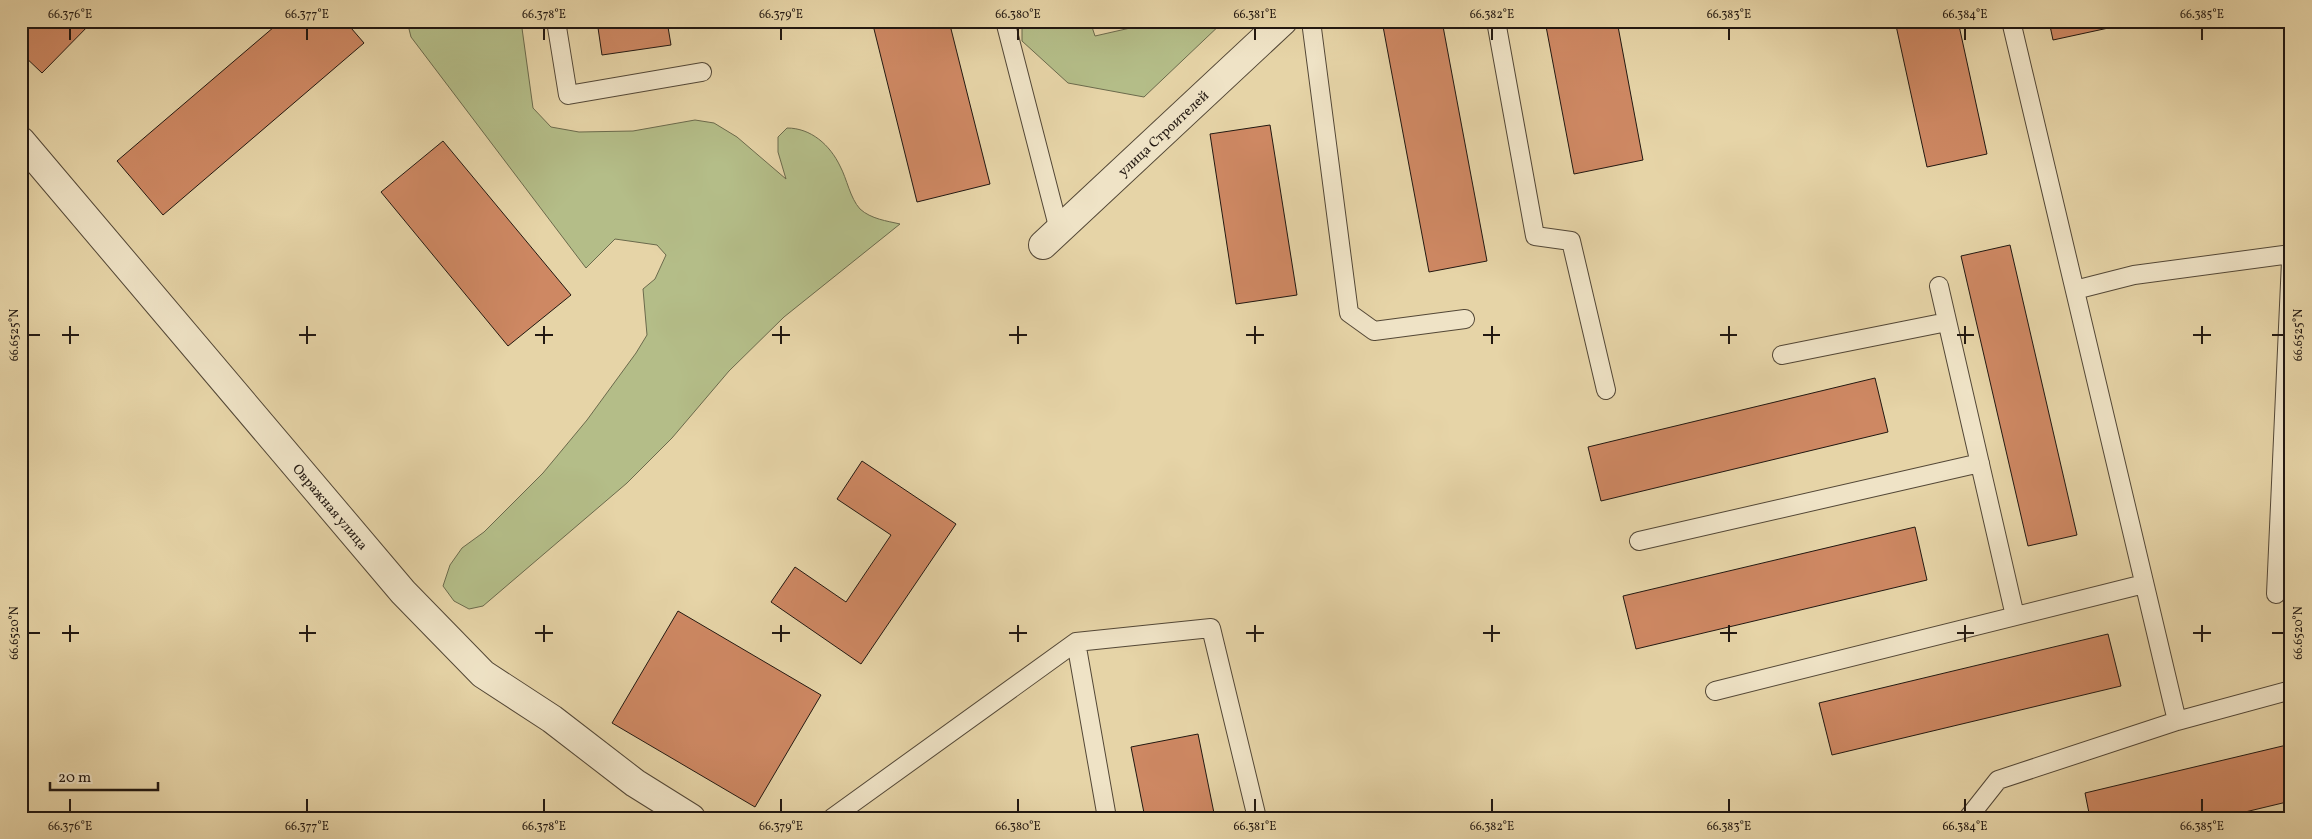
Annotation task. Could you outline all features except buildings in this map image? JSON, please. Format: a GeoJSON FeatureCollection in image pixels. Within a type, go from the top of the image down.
{"type":"FeatureCollection","features":[{"type":"Feature","properties":{"kind":"street","name":"улица Строителей"},"geometry":{"type":"LineString","coordinates":[[1051,237],[1283,21]]}},
{"type":"Feature","properties":{"kind":"street","name":"Овражная улица"},"geometry":{"type":"LineString","coordinates":[[21,141],[404,592],[483,674],[552,719],[635,783],[691,818]]}},
{"type":"Feature","properties":{"kind":"lane"},"geometry":{"type":"LineString","coordinates":[[556,21],[568,95],[702,72]]}},
{"type":"Feature","properties":{"kind":"lane"},"geometry":{"type":"LineString","coordinates":[[1005,21],[1051,237]]}},
{"type":"Feature","properties":{"kind":"lane"},"geometry":{"type":"LineString","coordinates":[[1312,21],[1349,313],[1374,331],[1465,319]]}},
{"type":"Feature","properties":{"kind":"lane"},"geometry":{"type":"LineString","coordinates":[[1496,21],[1535,236],[1570,241],[1606,390]]}},
{"type":"Feature","properties":{"kind":"lane"},"geometry":{"type":"LineString","coordinates":[[2012,21],[2177,721]]}},
{"type":"Feature","properties":{"kind":"lane"},"geometry":{"type":"LineString","coordinates":[[2075,290],[2134,274],[2291,254]]}},
{"type":"Feature","properties":{"kind":"lane"},"geometry":{"type":"LineString","coordinates":[[2276,594],[2291,261]]}},
{"type":"Feature","properties":{"kind":"lane"},"geometry":{"type":"LineString","coordinates":[[1939,286],[2015,616]]}},
{"type":"Feature","properties":{"kind":"lane"},"geometry":{"type":"LineString","coordinates":[[1782,354],[1947,322]]}},
{"type":"Feature","properties":{"kind":"lane"},"geometry":{"type":"LineString","coordinates":[[1639,541],[1980,463]]}},
{"type":"Feature","properties":{"kind":"lane"},"geometry":{"type":"LineString","coordinates":[[1714,691],[2144,584]]}},
{"type":"Feature","properties":{"kind":"lane"},"geometry":{"type":"LineString","coordinates":[[832,818],[1076,642],[1211,628],[1257,818]]}},
{"type":"Feature","properties":{"kind":"lane"},"geometry":{"type":"LineString","coordinates":[[1076,642],[1107,818]]}},
{"type":"Feature","properties":{"kind":"lane"},"geometry":{"type":"LineString","coordinates":[[1968,818],[1998,780],[2177,721],[2291,690]]}},
{"type":"Feature","properties":{"kind":"green space"},"geometry":{"type":"Polygon","coordinates":[[[407,21],[521,21],[533,108],[551,127],[579,132],[633,131],[695,120],[714,123],[737,137],[786,179],[778,152],[778,137],[787,128],[812,134],[836,158],[860,209],[874,217],[900,224],[784,317],[729,371],[672,438],[627,483],[483,606],[469,609],[454,601],[443,586],[450,565],[462,548],[484,532],[543,473],[587,420],[636,353],[647,335],[643,289],[655,279],[666,255],[657,245],[615,239],[586,268],[411,37],[407,21]]]}},
{"type":"Feature","properties":{"kind":"green space"},"geometry":{"type":"Polygon","coordinates":[[[1022,21],[1090,21],[1095,36],[1161,21],[1224,21],[1144,97],[1068,83],[1022,41],[1022,21]]]}}]}
